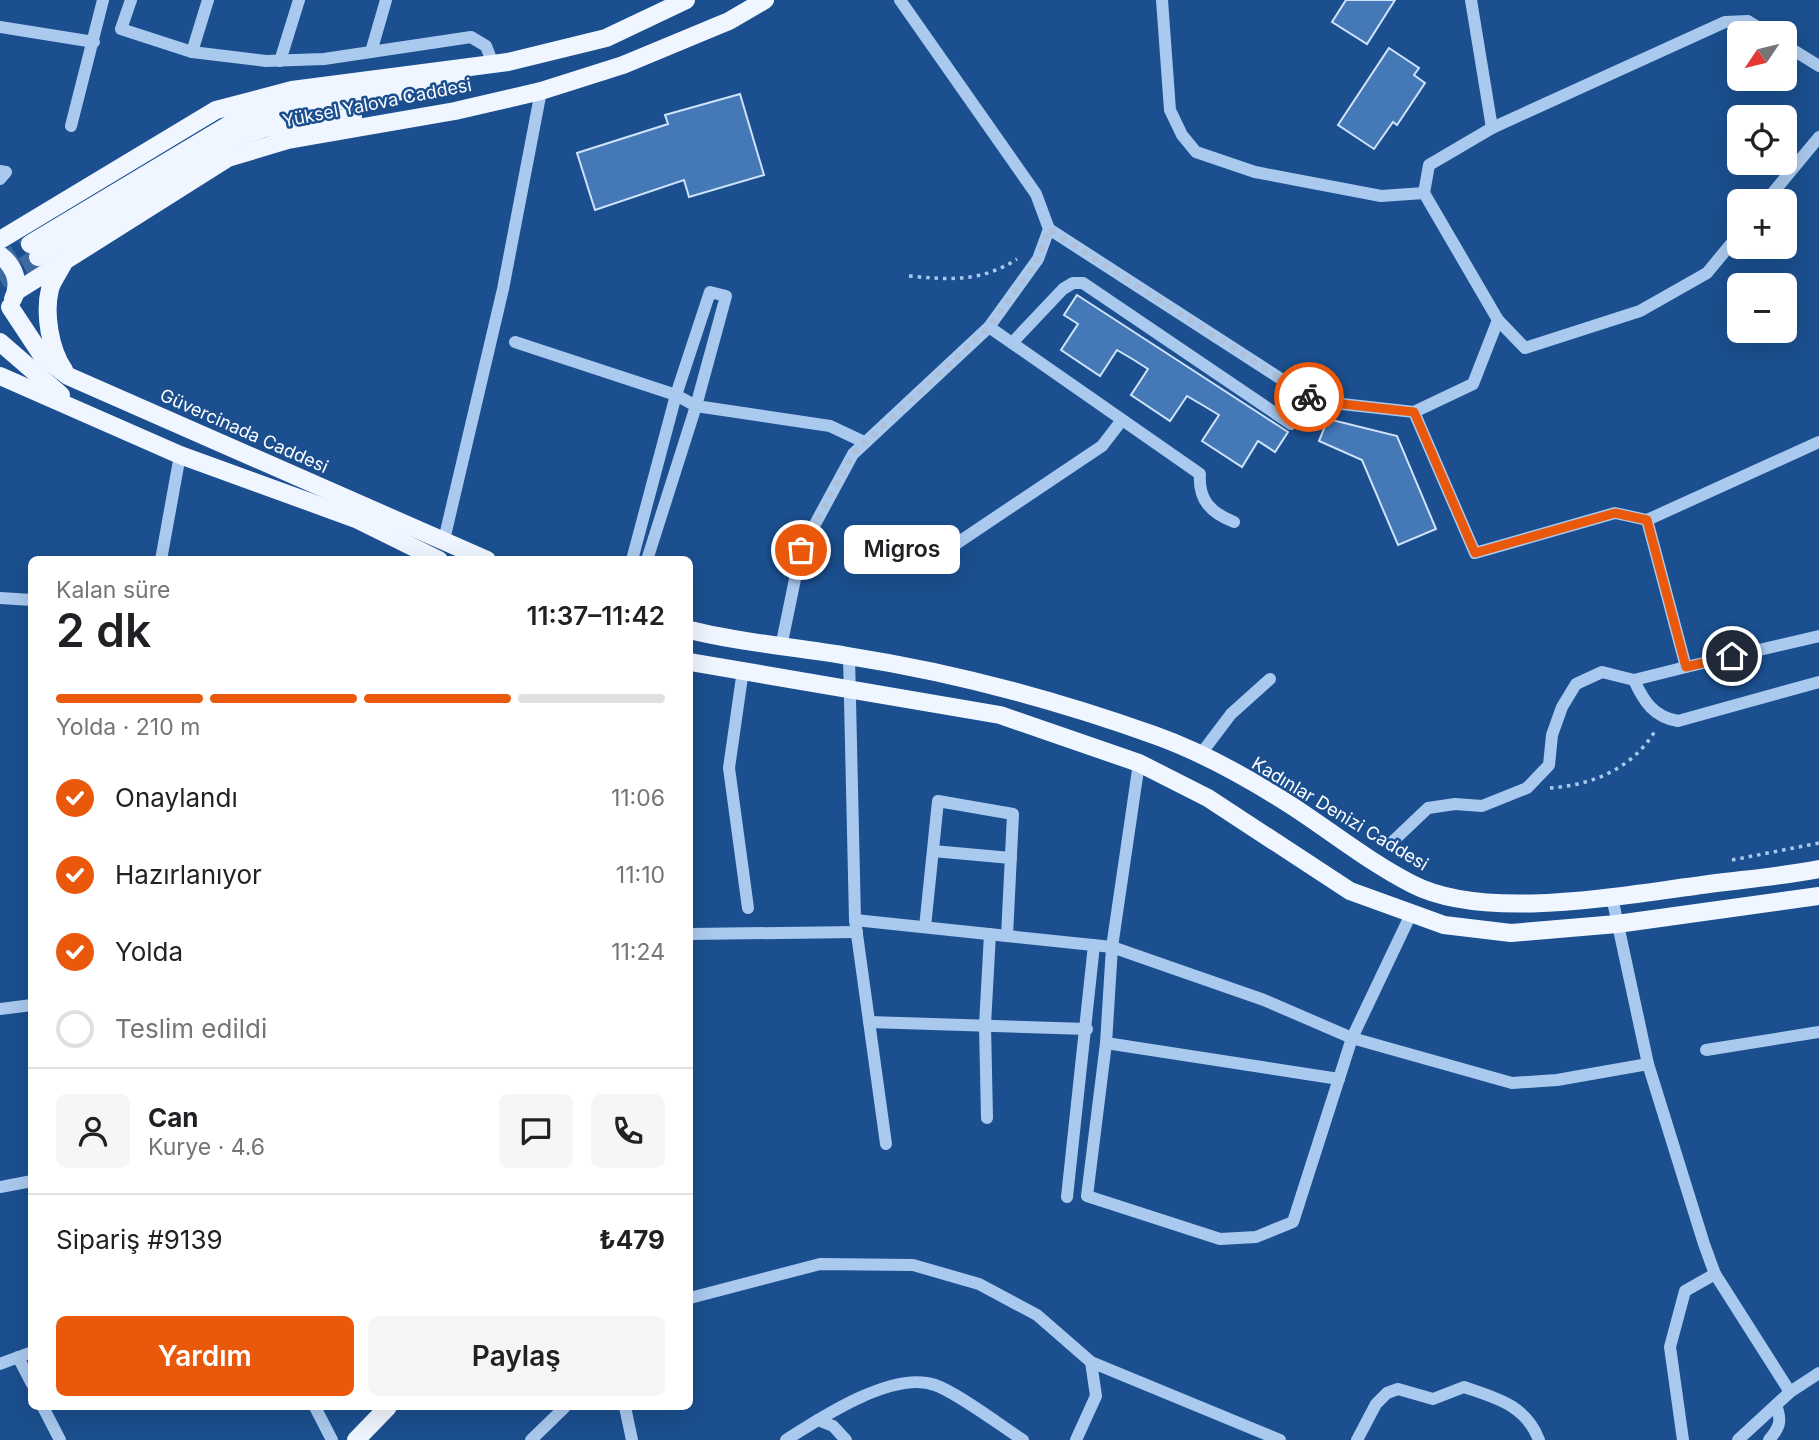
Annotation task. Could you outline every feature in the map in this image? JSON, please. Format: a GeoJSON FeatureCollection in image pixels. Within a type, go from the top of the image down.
{"type":"FeatureCollection","features":[{"type":"Feature","properties":{"kind":"main road","name":"Yüksel Yalova Caddesi"},"geometry":{"type":"LineString","coordinates":[[0,240],[216,110],[292,90],[472,68],[606,38],[686,0]]}},
{"type":"Feature","properties":{"kind":"main road","name":"Yüksel Yalova Caddesi"},"geometry":{"type":"LineString","coordinates":[[9,304],[64,261],[228,158],[288,140],[455,111],[541,91],[624,65],[729,21],[765,0]]}},
{"type":"Feature","properties":{"kind":"main road"},"geometry":{"type":"LineString","coordinates":[[472,68],[442,85],[269,111],[232,123],[34,250],[232,139],[265,128],[502,99]]}},
{"type":"Feature","properties":{"kind":"main road","name":"Güvercinada Caddesi"},"geometry":{"type":"LineString","coordinates":[[0,256],[9,263],[17,279],[9,304],[43,358],[68,376],[478,556]]}},
{"type":"Feature","properties":{"kind":"main road"},"geometry":{"type":"LineString","coordinates":[[64,261],[50,289],[50,331],[58,361],[68,376]]}},
{"type":"Feature","properties":{"kind":"main road"},"geometry":{"type":"LineString","coordinates":[[0,342],[46,384],[90,416]]}},
{"type":"Feature","properties":{"kind":"main road"},"geometry":{"type":"LineString","coordinates":[[0,376],[180,456],[356,519],[431,556]]}},
{"type":"Feature","properties":{"kind":"main road","name":"Kadınlar Denizi Caddesi"},"geometry":{"type":"LineString","coordinates":[[693,631],[781,648],[849,656],[998,688],[1156,735],[1200,755],[1291,805],[1370,860],[1416,887],[1504,905],[1612,897],[1819,869]]}},
{"type":"Feature","properties":{"kind":"main road"},"geometry":{"type":"LineString","coordinates":[[693,662],[849,687],[1000,715],[1139,763],[1208,798],[1350,891],[1444,925],[1511,933],[1617,924],[1819,896]]}},
{"type":"Feature","properties":{"kind":"main road"},"geometry":{"type":"LineString","coordinates":[[356,1440],[385,1410]]}},
{"type":"Feature","properties":{"kind":"street"},"geometry":{"type":"LineString","coordinates":[[71,126],[103,0]]}},
{"type":"Feature","properties":{"kind":"street"},"geometry":{"type":"LineString","coordinates":[[131,0],[121,29],[192,52],[281,61],[324,59],[471,37],[486,46],[493,64]]}},
{"type":"Feature","properties":{"kind":"street"},"geometry":{"type":"LineString","coordinates":[[192,52],[208,0]]}},
{"type":"Feature","properties":{"kind":"street"},"geometry":{"type":"LineString","coordinates":[[281,61],[299,0]]}},
{"type":"Feature","properties":{"kind":"street"},"geometry":{"type":"LineString","coordinates":[[371,52],[386,0]]}},
{"type":"Feature","properties":{"kind":"street"},"geometry":{"type":"LineString","coordinates":[[900,0],[1036,194],[1049,229],[1315,401],[1414,412],[1474,384],[1498,320]]}},
{"type":"Feature","properties":{"kind":"street"},"geometry":{"type":"LineString","coordinates":[[1162,0],[1170,110],[1182,135],[1196,152],[1255,172],[1381,196],[1424,193]]}},
{"type":"Feature","properties":{"kind":"street"},"geometry":{"type":"LineString","coordinates":[[1471,0],[1492,128]]}},
{"type":"Feature","properties":{"kind":"street"},"geometry":{"type":"LineString","coordinates":[[1727,22],[1492,128],[1429,165],[1424,193],[1498,320],[1524,348],[1640,311],[1707,273],[1727,249]]}},
{"type":"Feature","properties":{"kind":"street"},"geometry":{"type":"LineString","coordinates":[[0,27],[94,42]]}},
{"type":"Feature","properties":{"kind":"street"},"geometry":{"type":"LineString","coordinates":[[1797,52],[1819,66]]}},
{"type":"Feature","properties":{"kind":"street"},"geometry":{"type":"LineString","coordinates":[[444,540],[503,289],[541,91]]}},
{"type":"Feature","properties":{"kind":"street"},"geometry":{"type":"LineString","coordinates":[[1776,189],[1819,137]]}},
{"type":"Feature","properties":{"kind":"street"},"geometry":{"type":"LineString","coordinates":[[0,171],[6,172],[0,179]]}},
{"type":"Feature","properties":{"kind":"street"},"geometry":{"type":"LineString","coordinates":[[781,648],[801,550],[853,454],[989,327],[1038,259],[1049,229]]}},
{"type":"Feature","properties":{"kind":"street"},"geometry":{"type":"LineString","coordinates":[[1012,343],[1063,289],[1073,283],[1083,283],[1291,424]]}},
{"type":"Feature","properties":{"kind":"street"},"geometry":{"type":"LineString","coordinates":[[633,556],[676,396],[710,292],[726,296],[696,406],[648,556]]}},
{"type":"Feature","properties":{"kind":"street"},"geometry":{"type":"LineString","coordinates":[[989,327],[1200,474],[1200,491],[1207,505],[1218,516],[1234,522]]}},
{"type":"Feature","properties":{"kind":"street"},"geometry":{"type":"LineString","coordinates":[[515,342],[676,396],[696,406],[831,426],[864,442]]}},
{"type":"Feature","properties":{"kind":"street"},"geometry":{"type":"LineString","coordinates":[[1414,412],[1475,553],[1615,513],[1647,520],[1819,442]]}},
{"type":"Feature","properties":{"kind":"street"},"geometry":{"type":"LineString","coordinates":[[923,566],[1102,446],[1122,420]]}},
{"type":"Feature","properties":{"kind":"street"},"geometry":{"type":"LineString","coordinates":[[162,556],[180,456]]}},
{"type":"Feature","properties":{"kind":"street"},"geometry":{"type":"LineString","coordinates":[[1647,520],[1686,667]]}},
{"type":"Feature","properties":{"kind":"street"},"geometry":{"type":"LineString","coordinates":[[0,598],[28,600]]}},
{"type":"Feature","properties":{"kind":"street"},"geometry":{"type":"LineString","coordinates":[[1389,845],[1428,808],[1455,804],[1482,806],[1527,788],[1549,765],[1552,735],[1562,707],[1576,684],[1602,672],[1634,680],[1819,636]]}},
{"type":"Feature","properties":{"kind":"street"},"geometry":{"type":"LineString","coordinates":[[849,656],[856,926],[886,1144]]}},
{"type":"Feature","properties":{"kind":"street"},"geometry":{"type":"LineString","coordinates":[[743,670],[729,768],[748,908]]}},
{"type":"Feature","properties":{"kind":"street"},"geometry":{"type":"LineString","coordinates":[[1200,755],[1231,714],[1270,679]]}},
{"type":"Feature","properties":{"kind":"street"},"geometry":{"type":"LineString","coordinates":[[1634,680],[1644,701],[1662,718],[1678,721],[1819,682]]}},
{"type":"Feature","properties":{"kind":"street"},"geometry":{"type":"LineString","coordinates":[[1139,763],[1111,947],[1106,1043],[1087,1196],[1220,1239],[1256,1237],[1293,1222],[1352,1038],[1411,914]]}},
{"type":"Feature","properties":{"kind":"street"},"geometry":{"type":"LineString","coordinates":[[925,927],[938,801],[1013,814],[1007,936]]}},
{"type":"Feature","properties":{"kind":"street"},"geometry":{"type":"LineString","coordinates":[[933,851],[1010,858]]}},
{"type":"Feature","properties":{"kind":"street"},"geometry":{"type":"LineString","coordinates":[[1612,897],[1648,1064],[1676,1162],[1715,1274],[1790,1392]]}},
{"type":"Feature","properties":{"kind":"street"},"geometry":{"type":"LineString","coordinates":[[693,934],[856,926],[925,927],[1111,947],[1264,1000],[1352,1038],[1512,1083],[1558,1080],[1648,1064]]}},
{"type":"Feature","properties":{"kind":"street"},"geometry":{"type":"LineString","coordinates":[[987,1118],[985,1025],[990,934]]}},
{"type":"Feature","properties":{"kind":"street"},"geometry":{"type":"LineString","coordinates":[[1068,1197],[1094,945]]}},
{"type":"Feature","properties":{"kind":"street"},"geometry":{"type":"LineString","coordinates":[[0,1009],[28,1006]]}},
{"type":"Feature","properties":{"kind":"street"},"geometry":{"type":"LineString","coordinates":[[869,1022],[1087,1029]]}},
{"type":"Feature","properties":{"kind":"street"},"geometry":{"type":"LineString","coordinates":[[1706,1050],[1819,1032]]}},
{"type":"Feature","properties":{"kind":"street"},"geometry":{"type":"LineString","coordinates":[[1106,1043],[1339,1079]]}},
{"type":"Feature","properties":{"kind":"street"},"geometry":{"type":"LineString","coordinates":[[0,1187],[28,1182]]}},
{"type":"Feature","properties":{"kind":"street"},"geometry":{"type":"LineString","coordinates":[[693,1297],[820,1264],[913,1265],[979,1284],[1025,1309],[1091,1362],[1280,1440]]}},
{"type":"Feature","properties":{"kind":"street"},"geometry":{"type":"LineString","coordinates":[[1683,1440],[1670,1347],[1685,1291],[1715,1274]]}},
{"type":"Feature","properties":{"kind":"street"},"geometry":{"type":"LineString","coordinates":[[0,1363],[28,1353]]}},
{"type":"Feature","properties":{"kind":"street"},"geometry":{"type":"LineString","coordinates":[[18,1357],[28,1376]]}},
{"type":"Feature","properties":{"kind":"street"},"geometry":{"type":"LineString","coordinates":[[1076,1440],[1096,1395],[1091,1362]]}},
{"type":"Feature","properties":{"kind":"street"},"geometry":{"type":"LineString","coordinates":[[1738,1440],[1790,1392],[1817,1380]]}},
{"type":"Feature","properties":{"kind":"street"},"geometry":{"type":"LineString","coordinates":[[786,1440],[859,1397],[914,1382],[936,1385],[1023,1440]]}},
{"type":"Feature","properties":{"kind":"street"},"geometry":{"type":"LineString","coordinates":[[1357,1440],[1376,1404],[1387,1393],[1398,1389],[1433,1399],[1464,1387],[1512,1404],[1530,1421],[1539,1440]]}},
{"type":"Feature","properties":{"kind":"street"},"geometry":{"type":"LineString","coordinates":[[1769,1440],[1779,1429],[1781,1417],[1776,1405]]}},
{"type":"Feature","properties":{"kind":"street"},"geometry":{"type":"LineString","coordinates":[[45,1410],[60,1440]]}},
{"type":"Feature","properties":{"kind":"street"},"geometry":{"type":"LineString","coordinates":[[317,1410],[332,1440]]}},
{"type":"Feature","properties":{"kind":"street"},"geometry":{"type":"LineString","coordinates":[[531,1440],[562,1410]]}},
{"type":"Feature","properties":{"kind":"street"},"geometry":{"type":"LineString","coordinates":[[626,1410],[632,1440]]}},
{"type":"Feature","properties":{"kind":"street"},"geometry":{"type":"LineString","coordinates":[[818,1420],[833,1426],[846,1440]]}},
{"type":"Feature","properties":{"kind":"path"},"geometry":{"type":"LineString","coordinates":[[909,276],[968,280],[1002,269],[1025,255],[1038,259]]}},
{"type":"Feature","properties":{"kind":"path"},"geometry":{"type":"LineString","coordinates":[[1527,788],[1580,786],[1609,775],[1648,741],[1662,718]]}},
{"type":"Feature","properties":{"kind":"path"},"geometry":{"type":"LineString","coordinates":[[1728,861],[1819,843]]}},
{"type":"Feature","properties":{"kind":"building"},"geometry":{"type":"Polygon","coordinates":[[[1346,0],[1395,0],[1367,44],[1332,22],[1346,0]]]}},
{"type":"Feature","properties":{"kind":"building"},"geometry":{"type":"Polygon","coordinates":[[[1389,48],[1419,68],[1414,75],[1425,83],[1397,125],[1393,122],[1374,149],[1338,125],[1389,48]]]}},
{"type":"Feature","properties":{"kind":"building"},"geometry":{"type":"Polygon","coordinates":[[[740,94],[764,175],[689,197],[684,180],[595,210],[577,153],[668,124],[665,115],[740,94]]]}},
{"type":"Feature","properties":{"kind":"building"},"geometry":{"type":"Polygon","coordinates":[[[1077,295],[1288,432],[1275,452],[1258,441],[1242,467],[1202,441],[1219,415],[1187,396],[1170,421],[1131,395],[1148,369],[1117,350],[1100,376],[1061,350],[1078,324],[1064,315],[1077,295]]]}},
{"type":"Feature","properties":{"kind":"building"},"geometry":{"type":"Polygon","coordinates":[[[1328,419],[1397,436],[1436,529],[1398,545],[1362,460],[1319,441],[1328,419]]]}},
{"type":"Feature","properties":{"kind":"tunnel"},"geometry":{"type":"LineString","coordinates":[[0,263],[30,244]]}},
{"type":"Feature","properties":{"kind":"tunnel"},"geometry":{"type":"LineString","coordinates":[[0,280],[38,257]]}},
{"type":"Feature","properties":{"kind":"way so far"},"geometry":{"type":"LineString","coordinates":[[801,550],[853,454],[989,327],[1038,259],[1049,229],[1309,397]]}},
{"type":"Feature","properties":{"kind":"place","name":"Migros"},"geometry":{"type":"Point","coordinates":[801,550]}},
{"type":"Feature","properties":{"kind":"route"},"geometry":{"type":"LineString","coordinates":[[1309,397],[1315,401],[1414,412],[1475,553],[1615,513],[1647,520],[1686,667],[1732,656]]}}]}
